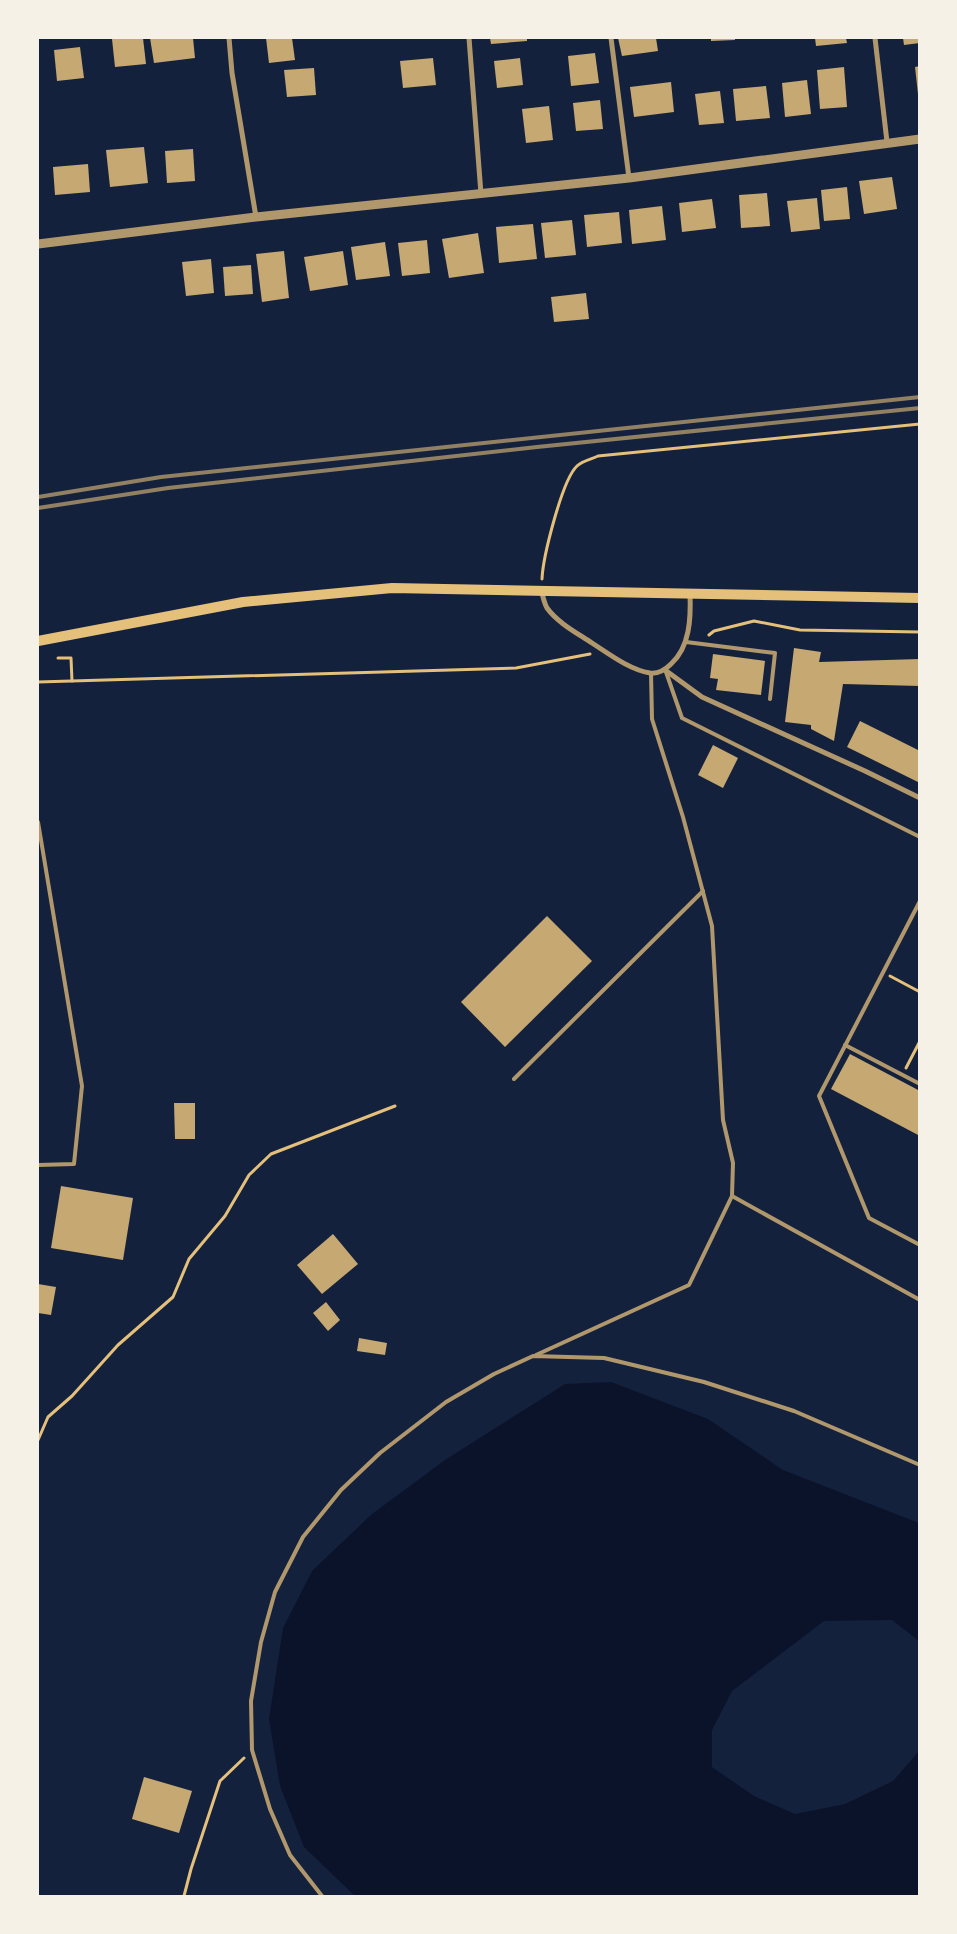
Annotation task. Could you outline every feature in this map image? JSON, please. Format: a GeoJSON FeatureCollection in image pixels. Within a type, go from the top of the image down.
{"type":"FeatureCollection","features":[{"type":"Feature","properties":{"kind":"main road"},"geometry":{"type":"LineString","coordinates":[[38,641],[243,602],[392,588],[920,598]]}},
{"type":"Feature","properties":{"kind":"street"},"geometry":{"type":"LineString","coordinates":[[228,38],[256,216]]}},
{"type":"Feature","properties":{"kind":"street"},"geometry":{"type":"LineString","coordinates":[[469,38],[481,194]]}},
{"type":"Feature","properties":{"kind":"street"},"geometry":{"type":"LineString","coordinates":[[611,38],[628,178]]}},
{"type":"Feature","properties":{"kind":"street"},"geometry":{"type":"LineString","coordinates":[[875,38],[886,142]]}},
{"type":"Feature","properties":{"kind":"street"},"geometry":{"type":"LineString","coordinates":[[38,244],[256,216],[628,178],[920,138]]}},
{"type":"Feature","properties":{"kind":"street"},"geometry":{"type":"LineString","coordinates":[[541,590],[546,607],[560,621],[604,651],[633,667],[651,673],[665,670],[677,659],[686,642],[691,614],[690,593]]}},
{"type":"Feature","properties":{"kind":"street"},"geometry":{"type":"LineString","coordinates":[[665,670],[702,698],[865,771],[920,798]]}},
{"type":"Feature","properties":{"kind":"lane"},"geometry":{"type":"LineString","coordinates":[[686,642],[776,653],[770,699]]}},
{"type":"Feature","properties":{"kind":"lane"},"geometry":{"type":"LineString","coordinates":[[665,670],[682,718],[920,837]]}},
{"type":"Feature","properties":{"kind":"lane"},"geometry":{"type":"LineString","coordinates":[[322,1896],[290,1855],[270,1809],[252,1750],[251,1701],[261,1642],[274,1592],[303,1537],[341,1490],[380,1453],[446,1402],[494,1374],[689,1285],[732,1196],[733,1163],[723,1120],[712,926],[683,817],[652,719],[651,673]]}},
{"type":"Feature","properties":{"kind":"lane"},"geometry":{"type":"LineString","coordinates":[[38,822],[82,1086],[74,1164],[38,1164]]}},
{"type":"Feature","properties":{"kind":"lane"},"geometry":{"type":"LineString","coordinates":[[514,1078],[703,891]]}},
{"type":"Feature","properties":{"kind":"lane"},"geometry":{"type":"LineString","coordinates":[[920,901],[918,909],[819,1096],[869,1218],[920,1245]]}},
{"type":"Feature","properties":{"kind":"lane"},"geometry":{"type":"LineString","coordinates":[[845,1045],[920,1084]]}},
{"type":"Feature","properties":{"kind":"lane"},"geometry":{"type":"LineString","coordinates":[[732,1196],[920,1300]]}},
{"type":"Feature","properties":{"kind":"lane"},"geometry":{"type":"LineString","coordinates":[[533,1356],[604,1358],[704,1382],[794,1411],[920,1465]]}},
{"type":"Feature","properties":{"kind":"path"},"geometry":{"type":"LineString","coordinates":[[541,590],[542,563],[566,482],[577,465],[598,456],[920,424]]}},
{"type":"Feature","properties":{"kind":"path"},"geometry":{"type":"LineString","coordinates":[[696,644],[714,631],[754,620],[800,630],[920,632]]}},
{"type":"Feature","properties":{"kind":"path"},"geometry":{"type":"LineString","coordinates":[[38,682],[516,668],[604,651]]}},
{"type":"Feature","properties":{"kind":"path"},"geometry":{"type":"LineString","coordinates":[[58,658],[71,658],[72,681]]}},
{"type":"Feature","properties":{"kind":"path"},"geometry":{"type":"LineString","coordinates":[[883,972],[920,992]]}},
{"type":"Feature","properties":{"kind":"path"},"geometry":{"type":"LineString","coordinates":[[902,1075],[920,1042]]}},
{"type":"Feature","properties":{"kind":"path"},"geometry":{"type":"LineString","coordinates":[[38,1440],[48,1417],[72,1396],[118,1345],[173,1297],[189,1259],[224,1216],[250,1175],[271,1154],[395,1106]]}},
{"type":"Feature","properties":{"kind":"path"},"geometry":{"type":"LineString","coordinates":[[184,1896],[220,1781],[252,1750]]}},
{"type":"Feature","properties":{"kind":"water"},"geometry":{"type":"Polygon","coordinates":[[[611,1382],[708,1419],[783,1470],[919,1523],[919,1641],[892,1620],[824,1621],[732,1691],[712,1730],[712,1767],[754,1796],[795,1814],[845,1804],[893,1781],[919,1751],[919,1896],[355,1896],[304,1847],[280,1786],[269,1719],[283,1628],[312,1571],[372,1514],[445,1460],[565,1384],[611,1382]]]}},
{"type":"Feature","properties":{"kind":"building"},"geometry":{"type":"Polygon","coordinates":[[[143,38],[146,64],[115,67],[112,39],[143,38]]]}},
{"type":"Feature","properties":{"kind":"building"},"geometry":{"type":"Polygon","coordinates":[[[150,38],[193,38],[195,58],[154,63],[150,38]]]}},
{"type":"Feature","properties":{"kind":"building"},"geometry":{"type":"Polygon","coordinates":[[[266,38],[292,38],[295,60],[269,63],[266,38]]]}},
{"type":"Feature","properties":{"kind":"building"},"geometry":{"type":"Polygon","coordinates":[[[490,38],[527,38],[527,41],[491,44],[490,38]]]}},
{"type":"Feature","properties":{"kind":"building"},"geometry":{"type":"Polygon","coordinates":[[[618,38],[656,38],[658,51],[622,56],[618,38]]]}},
{"type":"Feature","properties":{"kind":"building"},"geometry":{"type":"Polygon","coordinates":[[[711,38],[735,38],[735,40],[711,41],[711,38]]]}},
{"type":"Feature","properties":{"kind":"building"},"geometry":{"type":"Polygon","coordinates":[[[815,38],[846,38],[847,43],[816,46],[815,38]]]}},
{"type":"Feature","properties":{"kind":"building"},"geometry":{"type":"Polygon","coordinates":[[[903,38],[920,38],[920,43],[904,45],[903,38]]]}},
{"type":"Feature","properties":{"kind":"building"},"geometry":{"type":"Polygon","coordinates":[[[80,47],[84,78],[57,81],[54,50],[80,47]]]}},
{"type":"Feature","properties":{"kind":"building"},"geometry":{"type":"Polygon","coordinates":[[[595,53],[599,83],[571,86],[568,56],[595,53]]]}},
{"type":"Feature","properties":{"kind":"building"},"geometry":{"type":"Polygon","coordinates":[[[433,58],[436,85],[403,88],[400,61],[433,58]]]}},
{"type":"Feature","properties":{"kind":"building"},"geometry":{"type":"Polygon","coordinates":[[[520,58],[523,85],[497,88],[494,61],[520,58]]]}},
{"type":"Feature","properties":{"kind":"building"},"geometry":{"type":"Polygon","coordinates":[[[920,66],[920,94],[918,94],[915,67],[920,66]]]}},
{"type":"Feature","properties":{"kind":"building"},"geometry":{"type":"Polygon","coordinates":[[[844,67],[847,107],[820,109],[817,70],[844,67]]]}},
{"type":"Feature","properties":{"kind":"building"},"geometry":{"type":"Polygon","coordinates":[[[314,68],[316,95],[287,97],[284,70],[314,68]]]}},
{"type":"Feature","properties":{"kind":"building"},"geometry":{"type":"Polygon","coordinates":[[[807,80],[811,114],[785,117],[782,83],[807,80]]]}},
{"type":"Feature","properties":{"kind":"building"},"geometry":{"type":"Polygon","coordinates":[[[671,82],[674,112],[634,117],[630,87],[671,82]]]}},
{"type":"Feature","properties":{"kind":"building"},"geometry":{"type":"Polygon","coordinates":[[[766,86],[770,118],[736,121],[733,89],[766,86]]]}},
{"type":"Feature","properties":{"kind":"building"},"geometry":{"type":"Polygon","coordinates":[[[720,91],[724,123],[699,125],[695,94],[720,91]]]}},
{"type":"Feature","properties":{"kind":"building"},"geometry":{"type":"Polygon","coordinates":[[[600,100],[603,129],[576,131],[573,103],[600,100]]]}},
{"type":"Feature","properties":{"kind":"building"},"geometry":{"type":"Polygon","coordinates":[[[549,106],[553,140],[526,143],[522,109],[549,106]]]}},
{"type":"Feature","properties":{"kind":"building"},"geometry":{"type":"Polygon","coordinates":[[[144,147],[148,183],[110,187],[106,150],[144,147]]]}},
{"type":"Feature","properties":{"kind":"building"},"geometry":{"type":"Polygon","coordinates":[[[193,149],[195,181],[167,183],[165,151],[193,149]]]}},
{"type":"Feature","properties":{"kind":"building"},"geometry":{"type":"Polygon","coordinates":[[[88,164],[90,192],[55,195],[53,167],[88,164]]]}},
{"type":"Feature","properties":{"kind":"building"},"geometry":{"type":"Polygon","coordinates":[[[892,177],[897,209],[864,214],[859,181],[892,177]]]}},
{"type":"Feature","properties":{"kind":"building"},"geometry":{"type":"Polygon","coordinates":[[[847,187],[850,219],[824,221],[821,190],[847,187]]]}},
{"type":"Feature","properties":{"kind":"building"},"geometry":{"type":"Polygon","coordinates":[[[767,193],[770,226],[741,228],[739,195],[767,193]]]}},
{"type":"Feature","properties":{"kind":"building"},"geometry":{"type":"Polygon","coordinates":[[[817,198],[820,229],[791,232],[787,201],[817,198]]]}},
{"type":"Feature","properties":{"kind":"building"},"geometry":{"type":"Polygon","coordinates":[[[712,199],[716,228],[682,232],[679,203],[712,199]]]}},
{"type":"Feature","properties":{"kind":"building"},"geometry":{"type":"Polygon","coordinates":[[[662,206],[666,240],[632,244],[629,210],[662,206]]]}},
{"type":"Feature","properties":{"kind":"building"},"geometry":{"type":"Polygon","coordinates":[[[619,212],[622,243],[587,247],[584,215],[619,212]]]}},
{"type":"Feature","properties":{"kind":"building"},"geometry":{"type":"Polygon","coordinates":[[[572,220],[576,255],[545,258],[541,223],[572,220]]]}},
{"type":"Feature","properties":{"kind":"building"},"geometry":{"type":"Polygon","coordinates":[[[533,224],[537,259],[499,263],[496,227],[533,224]]]}},
{"type":"Feature","properties":{"kind":"building"},"geometry":{"type":"Polygon","coordinates":[[[478,233],[484,273],[449,278],[442,239],[478,233]]]}},
{"type":"Feature","properties":{"kind":"building"},"geometry":{"type":"Polygon","coordinates":[[[427,240],[430,273],[402,276],[398,243],[427,240]]]}},
{"type":"Feature","properties":{"kind":"building"},"geometry":{"type":"Polygon","coordinates":[[[385,242],[390,276],[356,280],[351,247],[385,242]]]}},
{"type":"Feature","properties":{"kind":"building"},"geometry":{"type":"Polygon","coordinates":[[[284,251],[289,298],[262,302],[256,254],[284,251]]]}},
{"type":"Feature","properties":{"kind":"building"},"geometry":{"type":"Polygon","coordinates":[[[343,251],[348,285],[310,291],[304,257],[343,251]]]}},
{"type":"Feature","properties":{"kind":"building"},"geometry":{"type":"Polygon","coordinates":[[[211,259],[214,293],[186,296],[182,262],[211,259]]]}},
{"type":"Feature","properties":{"kind":"building"},"geometry":{"type":"Polygon","coordinates":[[[251,265],[253,294],[225,296],[223,267],[251,265]]]}},
{"type":"Feature","properties":{"kind":"building"},"geometry":{"type":"Polygon","coordinates":[[[586,293],[589,319],[554,322],[551,297],[586,293]]]}},
{"type":"Feature","properties":{"kind":"building"},"geometry":{"type":"Polygon","coordinates":[[[794,648],[821,652],[819,662],[920,659],[920,686],[843,684],[834,741],[811,729],[811,725],[785,722],[794,648]]]}},
{"type":"Feature","properties":{"kind":"building"},"geometry":{"type":"Polygon","coordinates":[[[713,654],[765,661],[761,695],[716,690],[718,679],[710,678],[713,654]]]}},
{"type":"Feature","properties":{"kind":"building"},"geometry":{"type":"Polygon","coordinates":[[[860,721],[920,751],[920,783],[847,747],[860,721]]]}},
{"type":"Feature","properties":{"kind":"building"},"geometry":{"type":"Polygon","coordinates":[[[713,745],[738,758],[723,788],[698,775],[713,745]]]}},
{"type":"Feature","properties":{"kind":"building"},"geometry":{"type":"Polygon","coordinates":[[[547,916],[592,961],[505,1047],[461,1002],[547,916]]]}},
{"type":"Feature","properties":{"kind":"building"},"geometry":{"type":"Polygon","coordinates":[[[850,1054],[920,1091],[920,1136],[831,1089],[850,1054]]]}},
{"type":"Feature","properties":{"kind":"building"},"geometry":{"type":"Polygon","coordinates":[[[174,1103],[195,1103],[195,1139],[175,1139],[174,1103]]]}},
{"type":"Feature","properties":{"kind":"building"},"geometry":{"type":"Polygon","coordinates":[[[61,1186],[133,1198],[123,1260],[51,1248],[61,1186]]]}},
{"type":"Feature","properties":{"kind":"building"},"geometry":{"type":"Polygon","coordinates":[[[333,1234],[358,1264],[322,1294],[297,1265],[333,1234]]]}},
{"type":"Feature","properties":{"kind":"building"},"geometry":{"type":"Polygon","coordinates":[[[38,1284],[56,1287],[51,1315],[38,1313],[38,1284]]]}},
{"type":"Feature","properties":{"kind":"building"},"geometry":{"type":"Polygon","coordinates":[[[326,1302],[340,1320],[328,1331],[313,1313],[326,1302]]]}},
{"type":"Feature","properties":{"kind":"building"},"geometry":{"type":"Polygon","coordinates":[[[359,1338],[387,1343],[385,1355],[357,1351],[359,1338]]]}},
{"type":"Feature","properties":{"kind":"building"},"geometry":{"type":"Polygon","coordinates":[[[144,1777],[192,1791],[179,1833],[132,1819],[144,1777]]]}},
{"type":"Feature","properties":{"kind":"railway"},"geometry":{"type":"LineString","coordinates":[[38,497],[161,477],[920,397]]}},
{"type":"Feature","properties":{"kind":"railway"},"geometry":{"type":"LineString","coordinates":[[38,508],[168,488],[537,447],[920,408]]}}]}
